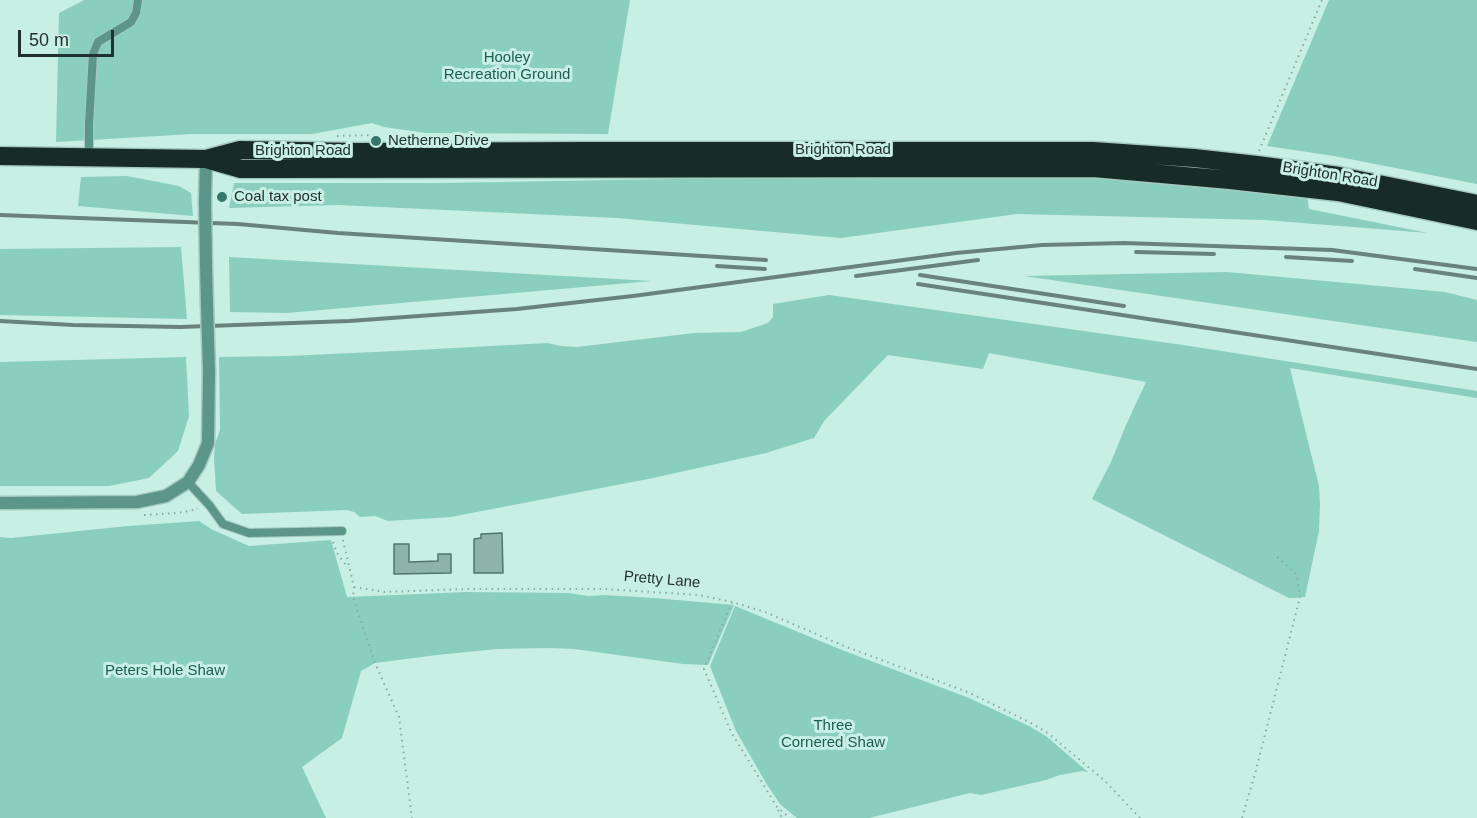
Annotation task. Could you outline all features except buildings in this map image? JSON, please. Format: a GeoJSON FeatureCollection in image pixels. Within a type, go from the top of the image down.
{"type":"FeatureCollection","features":[{"type":"Feature","properties":{"kind":"highway","name":"Brighton Road"},"geometry":{"type":"LineString","coordinates":[[206,159],[240,150],[357,153],[1093,152],[1194,158],[1339,176],[1477,204]]}},
{"type":"Feature","properties":{"kind":"highway","name":"Brighton Road"},"geometry":{"type":"LineString","coordinates":[[0,156],[206,159],[241,169],[1093,168],[1338,192],[1477,221]]}},
{"type":"Feature","properties":{"kind":"street"},"geometry":{"type":"LineString","coordinates":[[0,503],[137,502],[166,496],[188,482],[208,443],[206,159]]}},
{"type":"Feature","properties":{"kind":"lane"},"geometry":{"type":"LineString","coordinates":[[89,157],[93,54],[98,42],[131,22],[136,13],[138,0]]}},
{"type":"Feature","properties":{"kind":"lane"},"geometry":{"type":"LineString","coordinates":[[188,482],[223,524],[249,532],[342,531]]}},
{"type":"Feature","properties":{"kind":"path"},"geometry":{"type":"LineString","coordinates":[[1258,153],[1322,0]]}},
{"type":"Feature","properties":{"kind":"path"},"geometry":{"type":"LineString","coordinates":[[329,531],[337,553],[350,570]]}},
{"type":"Feature","properties":{"kind":"path"},"geometry":{"type":"LineString","coordinates":[[342,531],[354,587],[353,597],[375,663],[399,717],[412,818]]}},
{"type":"Feature","properties":{"kind":"path"},"geometry":{"type":"LineString","coordinates":[[1242,818],[1300,597],[1297,575],[1275,555]]}},
{"type":"Feature","properties":{"kind":"path","name":"Pretty Lane"},"geometry":{"type":"LineString","coordinates":[[354,587],[385,592],[467,589],[606,589],[699,595],[732,602],[765,612],[844,646],[970,693],[1033,724],[1049,734],[1105,780],[1140,818]]}},
{"type":"Feature","properties":{"kind":"path"},"geometry":{"type":"LineString","coordinates":[[732,602],[704,669],[731,732],[782,818]]}},
{"type":"Feature","properties":{"kind":"path"},"geometry":{"type":"LineString","coordinates":[[777,807],[790,818]]}},
{"type":"Feature","properties":{"kind":"green space","name":"Hooley Recreation Ground"},"geometry":{"type":"Polygon","coordinates":[[[84,0],[630,0],[608,134],[426,133],[372,123],[312,134],[192,134],[56,142],[59,13],[84,0]]]}},
{"type":"Feature","properties":{"kind":"green space"},"geometry":{"type":"Polygon","coordinates":[[[1329,0],[1477,0],[1477,184],[1334,156],[1267,146],[1329,0]]]}},
{"type":"Feature","properties":{"kind":"green space"},"geometry":{"type":"Polygon","coordinates":[[[127,176],[179,186],[191,193],[193,216],[78,206],[81,177],[127,176]]]}},
{"type":"Feature","properties":{"kind":"green space"},"geometry":{"type":"Polygon","coordinates":[[[1090,176],[1307,196],[1309,209],[1428,233],[1265,220],[1017,214],[841,238],[617,218],[338,205],[229,208],[234,183],[1090,176]]]}},
{"type":"Feature","properties":{"kind":"green space"},"geometry":{"type":"Polygon","coordinates":[[[181,247],[187,319],[0,315],[0,249],[181,247]]]}},
{"type":"Feature","properties":{"kind":"green space"},"geometry":{"type":"Polygon","coordinates":[[[229,257],[652,281],[287,313],[230,312],[229,257]]]}},
{"type":"Feature","properties":{"kind":"green space"},"geometry":{"type":"Polygon","coordinates":[[[1227,272],[1445,292],[1477,300],[1477,342],[1024,276],[1227,272]]]}},
{"type":"Feature","properties":{"kind":"green space"},"geometry":{"type":"Polygon","coordinates":[[[829,295],[1183,345],[1477,391],[1477,398],[1290,368],[1319,486],[1320,504],[1319,531],[1305,597],[1294,598],[1289,598],[1092,499],[1146,382],[989,353],[983,369],[888,355],[824,421],[814,438],[766,453],[653,478],[451,517],[388,521],[375,516],[360,517],[347,510],[242,514],[216,491],[214,457],[215,444],[220,430],[219,357],[288,356],[547,343],[577,347],[694,333],[741,332],[768,323],[773,317],[773,304],[829,295]]]}},
{"type":"Feature","properties":{"kind":"green space"},"geometry":{"type":"Polygon","coordinates":[[[186,357],[189,416],[178,451],[149,478],[109,486],[0,486],[0,362],[186,357]]]}},
{"type":"Feature","properties":{"kind":"green space","name":"Peters Hole Shaw"},"geometry":{"type":"Polygon","coordinates":[[[199,521],[249,546],[331,540],[347,597],[467,592],[568,593],[734,605],[708,665],[683,664],[574,649],[547,648],[497,649],[375,663],[361,671],[342,738],[302,767],[326,818],[0,818],[0,537],[11,538],[199,521]]]}},
{"type":"Feature","properties":{"kind":"green space","name":"Three Cornered Shaw"},"geometry":{"type":"Polygon","coordinates":[[[735,606],[969,698],[1029,726],[1046,736],[1088,772],[1060,775],[981,795],[970,793],[869,818],[797,818],[780,804],[736,731],[710,666],[735,606]]]}},
{"type":"Feature","properties":{"kind":"railway"},"geometry":{"type":"LineString","coordinates":[[0,215],[238,224],[338,233],[766,260]]}},
{"type":"Feature","properties":{"kind":"railway"},"geometry":{"type":"LineString","coordinates":[[0,321],[180,327],[349,321],[517,309],[956,253],[1042,245],[1124,243],[1332,250],[1477,269]]}},
{"type":"Feature","properties":{"kind":"railway"},"geometry":{"type":"LineString","coordinates":[[1136,252],[1214,254]]}},
{"type":"Feature","properties":{"kind":"railway"},"geometry":{"type":"LineString","coordinates":[[1286,257],[1352,261]]}},
{"type":"Feature","properties":{"kind":"railway"},"geometry":{"type":"LineString","coordinates":[[856,276],[978,260]]}},
{"type":"Feature","properties":{"kind":"railway"},"geometry":{"type":"LineString","coordinates":[[717,266],[765,269]]}},
{"type":"Feature","properties":{"kind":"railway"},"geometry":{"type":"LineString","coordinates":[[1415,269],[1477,278]]}},
{"type":"Feature","properties":{"kind":"railway"},"geometry":{"type":"LineString","coordinates":[[920,275],[1124,306]]}},
{"type":"Feature","properties":{"kind":"railway"},"geometry":{"type":"LineString","coordinates":[[918,284],[1477,369]]}},
{"type":"Feature","properties":{"kind":"place","name":"Netherne Drive"},"geometry":{"type":"Point","coordinates":[376,141]}},
{"type":"Feature","properties":{"kind":"place","name":"Coal tax post"},"geometry":{"type":"Point","coordinates":[222,197]}}]}
